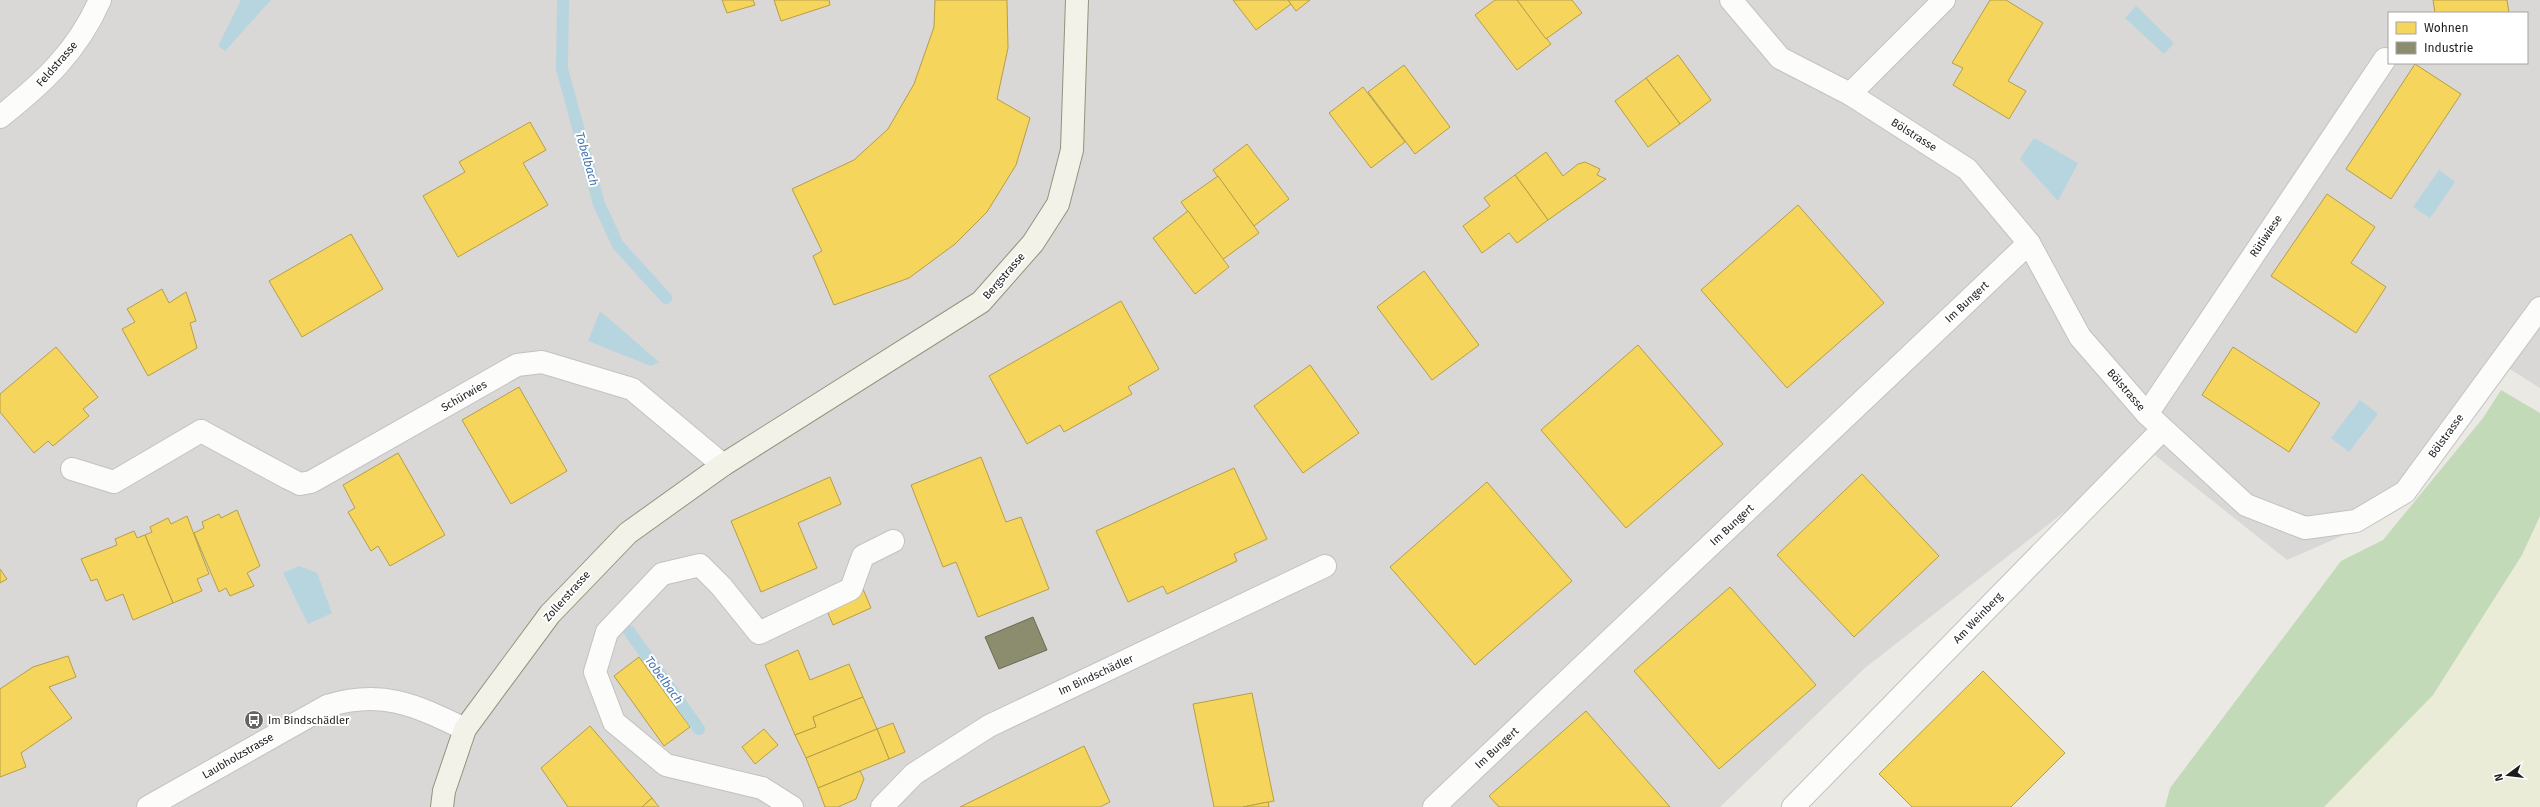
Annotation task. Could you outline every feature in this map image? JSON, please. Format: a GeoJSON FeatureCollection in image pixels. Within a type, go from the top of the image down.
{"type":"FeatureCollection","features":[{"type":"Feature","properties":{"kind":"street","name":"Feldstrasse"},"geometry":{"type":"LineString","coordinates":[[0,118],[41,84],[79,39],[100,0]]}},
{"type":"Feature","properties":{"kind":"street","name":"Bergstrasse"},"geometry":{"type":"LineString","coordinates":[[760,441],[981,302],[1033,243],[1058,204],[1072,150],[1077,0]]}},
{"type":"Feature","properties":{"kind":"street","name":"Bölstrasse"},"geometry":{"type":"LineString","coordinates":[[1731,0],[1780,58],[1850,94],[1967,169],[2029,243],[2080,337],[2162,430],[2246,505],[2305,528],[2356,521],[2405,492],[2540,308]]}},
{"type":"Feature","properties":{"kind":"street"},"geometry":{"type":"LineString","coordinates":[[1850,94],[1944,0]]}},
{"type":"Feature","properties":{"kind":"street","name":"Rütiwiese"},"geometry":{"type":"LineString","coordinates":[[2147,414],[2385,59]]}},
{"type":"Feature","properties":{"kind":"street","name":"Im Bungert"},"geometry":{"type":"LineString","coordinates":[[1434,807],[2029,243]]}},
{"type":"Feature","properties":{"kind":"street","name":"Schürwies"},"geometry":{"type":"LineString","coordinates":[[72,470],[114,482],[201,431],[300,484],[311,482],[517,366],[542,362],[632,389],[723,465]]}},
{"type":"Feature","properties":{"kind":"street","name":"Am Weinberg"},"geometry":{"type":"LineString","coordinates":[[1793,807],[2162,430]]}},
{"type":"Feature","properties":{"kind":"street","name":"Zollerstrasse"},"geometry":{"type":"LineString","coordinates":[[442,807],[444,791],[465,729],[546,620],[586,574],[628,533],[723,465],[760,441]]}},
{"type":"Feature","properties":{"kind":"street"},"geometry":{"type":"LineString","coordinates":[[792,807],[762,788],[666,765],[614,722],[595,672],[607,632],[662,574],[700,565],[721,586],[759,633],[851,589],[863,556],[893,541]]}},
{"type":"Feature","properties":{"kind":"street","name":"Im Bindschädler"},"geometry":{"type":"LineString","coordinates":[[882,807],[914,774],[988,726],[1325,566]]}},
{"type":"Feature","properties":{"kind":"street","name":"Laubholzstrasse"},"geometry":{"type":"LineString","coordinates":[[148,807],[327,706],[352,698],[376,698],[399,702],[432,713],[465,729]]}},
{"type":"Feature","properties":{"kind":"shaded area"},"geometry":{"type":"Polygon","coordinates":[[[0,0],[2540,0],[2540,388],[2508,368],[2385,517],[2287,560],[2146,448],[1865,668],[1720,807],[0,807],[0,0]]]}},
{"type":"Feature","properties":{"kind":"green space"},"geometry":{"type":"Polygon","coordinates":[[[2501,390],[2540,413],[2540,516],[2522,555],[2433,695],[2324,807],[2165,807],[2170,788],[2341,561],[2383,540],[2483,418],[2501,390]]]}},
{"type":"Feature","properties":{"kind":"green space"},"geometry":{"type":"Polygon","coordinates":[[[2540,516],[2540,807],[2324,807],[2433,695],[2522,555],[2540,516]]]}},
{"type":"Feature","properties":{"kind":"water"},"geometry":{"type":"Polygon","coordinates":[[[241,0],[271,0],[225,51],[218,46],[241,0]]]}},
{"type":"Feature","properties":{"kind":"water"},"geometry":{"type":"Polygon","coordinates":[[[2136,6],[2174,43],[2164,54],[2125,18],[2136,6]]]}},
{"type":"Feature","properties":{"kind":"water"},"geometry":{"type":"Polygon","coordinates":[[[2034,138],[2078,163],[2058,201],[2020,159],[2034,138]]]}},
{"type":"Feature","properties":{"kind":"water"},"geometry":{"type":"Polygon","coordinates":[[[2439,170],[2455,182],[2430,218],[2413,207],[2439,170]]]}},
{"type":"Feature","properties":{"kind":"water"},"geometry":{"type":"Polygon","coordinates":[[[600,311],[659,362],[651,366],[588,341],[600,311]]]}},
{"type":"Feature","properties":{"kind":"water"},"geometry":{"type":"Polygon","coordinates":[[[2360,400],[2378,414],[2349,452],[2331,438],[2360,400]]]}},
{"type":"Feature","properties":{"kind":"water"},"geometry":{"type":"Polygon","coordinates":[[[299,566],[317,573],[332,613],[308,624],[283,573],[299,566]]]}},
{"type":"Feature","properties":{"kind":"building: Wohnen"},"geometry":{"type":"Polygon","coordinates":[[[722,0],[753,0],[755,5],[727,13],[722,0]]]}},
{"type":"Feature","properties":{"kind":"building: Wohnen"},"geometry":{"type":"Polygon","coordinates":[[[774,0],[829,0],[830,5],[781,21],[774,0]]]}},
{"type":"Feature","properties":{"kind":"building: Wohnen"},"geometry":{"type":"Polygon","coordinates":[[[935,0],[1007,0],[1008,48],[997,99],[1030,118],[1016,165],[987,212],[955,244],[909,278],[834,305],[813,256],[822,251],[792,189],[854,160],[888,129],[914,84],[934,27],[935,0]]]}},
{"type":"Feature","properties":{"kind":"building: Wohnen"},"geometry":{"type":"Polygon","coordinates":[[[1233,0],[1288,0],[1291,4],[1256,30],[1233,0]]]}},
{"type":"Feature","properties":{"kind":"building: Wohnen"},"geometry":{"type":"Polygon","coordinates":[[[1288,0],[1310,0],[1296,11],[1288,0]]]}},
{"type":"Feature","properties":{"kind":"building: Wohnen"},"geometry":{"type":"Polygon","coordinates":[[[1495,0],[1517,0],[1551,44],[1517,70],[1475,15],[1495,0]]]}},
{"type":"Feature","properties":{"kind":"building: Wohnen"},"geometry":{"type":"Polygon","coordinates":[[[1517,0],[1572,0],[1582,13],[1546,39],[1517,0]]]}},
{"type":"Feature","properties":{"kind":"building: Wohnen"},"geometry":{"type":"Polygon","coordinates":[[[1990,0],[2006,0],[2043,23],[2008,81],[2026,91],[2009,119],[1953,85],[1963,68],[1952,63],[1990,0]]]}},
{"type":"Feature","properties":{"kind":"building: Wohnen"},"geometry":{"type":"Polygon","coordinates":[[[2433,0],[2507,0],[2509,12],[2435,12],[2433,0]]]}},
{"type":"Feature","properties":{"kind":"building: Wohnen"},"geometry":{"type":"Polygon","coordinates":[[[1678,55],[1711,100],[1680,124],[1646,78],[1678,55]]]}},
{"type":"Feature","properties":{"kind":"building: Wohnen"},"geometry":{"type":"Polygon","coordinates":[[[2415,64],[2461,94],[2391,199],[2346,169],[2415,64]]]}},
{"type":"Feature","properties":{"kind":"building: Wohnen"},"geometry":{"type":"Polygon","coordinates":[[[1404,65],[1450,127],[1415,154],[1368,92],[1404,65]]]}},
{"type":"Feature","properties":{"kind":"building: Wohnen"},"geometry":{"type":"Polygon","coordinates":[[[1646,78],[1680,124],[1648,147],[1615,101],[1646,78]]]}},
{"type":"Feature","properties":{"kind":"building: Wohnen"},"geometry":{"type":"Polygon","coordinates":[[[1363,87],[1405,142],[1371,168],[1329,113],[1363,87]]]}},
{"type":"Feature","properties":{"kind":"building: Wohnen"},"geometry":{"type":"Polygon","coordinates":[[[530,122],[546,150],[523,163],[548,205],[458,257],[423,196],[465,172],[459,162],[530,122]]]}},
{"type":"Feature","properties":{"kind":"building: Wohnen"},"geometry":{"type":"Polygon","coordinates":[[[1247,144],[1289,199],[1254,226],[1213,170],[1247,144]]]}},
{"type":"Feature","properties":{"kind":"building: Wohnen"},"geometry":{"type":"Polygon","coordinates":[[[1546,152],[1563,176],[1578,164],[1585,162],[1600,169],[1597,175],[1606,179],[1548,220],[1515,175],[1546,152]]]}},
{"type":"Feature","properties":{"kind":"building: Wohnen"},"geometry":{"type":"Polygon","coordinates":[[[1515,175],[1548,220],[1517,243],[1509,233],[1482,253],[1463,226],[1490,206],[1484,198],[1515,175]]]}},
{"type":"Feature","properties":{"kind":"building: Wohnen"},"geometry":{"type":"Polygon","coordinates":[[[1218,176],[1259,233],[1222,260],[1181,202],[1218,176]]]}},
{"type":"Feature","properties":{"kind":"building: Wohnen"},"geometry":{"type":"Polygon","coordinates":[[[2327,194],[2375,227],[2351,263],[2386,287],[2356,333],[2271,276],[2327,194]]]}},
{"type":"Feature","properties":{"kind":"building: Wohnen"},"geometry":{"type":"Polygon","coordinates":[[[1798,205],[1884,303],[1787,388],[1701,290],[1798,205]]]}},
{"type":"Feature","properties":{"kind":"building: Wohnen"},"geometry":{"type":"Polygon","coordinates":[[[1188,211],[1229,267],[1195,294],[1153,238],[1188,211]]]}},
{"type":"Feature","properties":{"kind":"building: Wohnen"},"geometry":{"type":"Polygon","coordinates":[[[351,234],[383,289],[302,337],[269,281],[351,234]]]}},
{"type":"Feature","properties":{"kind":"building: Wohnen"},"geometry":{"type":"Polygon","coordinates":[[[1424,271],[1479,345],[1432,380],[1377,307],[1424,271]]]}},
{"type":"Feature","properties":{"kind":"building: Wohnen"},"geometry":{"type":"Polygon","coordinates":[[[162,289],[169,303],[186,292],[196,321],[190,323],[197,348],[148,376],[122,329],[135,322],[127,309],[162,289]]]}},
{"type":"Feature","properties":{"kind":"building: Wohnen"},"geometry":{"type":"Polygon","coordinates":[[[1121,301],[1159,369],[1128,387],[1132,394],[1064,432],[1060,425],[1027,444],[989,376],[1121,301]]]}},
{"type":"Feature","properties":{"kind":"building: Wohnen"},"geometry":{"type":"Polygon","coordinates":[[[1638,345],[1723,444],[1626,528],[1541,430],[1638,345]]]}},
{"type":"Feature","properties":{"kind":"building: Wohnen"},"geometry":{"type":"Polygon","coordinates":[[[56,347],[98,397],[83,409],[89,416],[53,446],[48,441],[34,453],[0,412],[0,394],[56,347]]]}},
{"type":"Feature","properties":{"kind":"building: Wohnen"},"geometry":{"type":"Polygon","coordinates":[[[2233,347],[2320,403],[2289,452],[2202,395],[2233,347]]]}},
{"type":"Feature","properties":{"kind":"building: Wohnen"},"geometry":{"type":"Polygon","coordinates":[[[1310,365],[1359,433],[1303,473],[1254,406],[1310,365]]]}},
{"type":"Feature","properties":{"kind":"building: Wohnen"},"geometry":{"type":"Polygon","coordinates":[[[519,387],[567,471],[511,504],[462,420],[519,387]]]}},
{"type":"Feature","properties":{"kind":"building: Wohnen"},"geometry":{"type":"Polygon","coordinates":[[[398,453],[445,535],[390,566],[378,546],[371,551],[348,512],[355,508],[343,485],[398,453]]]}},
{"type":"Feature","properties":{"kind":"building: Wohnen"},"geometry":{"type":"Polygon","coordinates":[[[981,457],[1006,522],[1021,517],[1049,589],[978,617],[956,562],[943,567],[911,485],[981,457]]]}},
{"type":"Feature","properties":{"kind":"building: Wohnen"},"geometry":{"type":"Polygon","coordinates":[[[1234,468],[1267,539],[1234,554],[1237,561],[1167,594],[1163,586],[1128,602],[1096,531],[1234,468]]]}},
{"type":"Feature","properties":{"kind":"building: Wohnen"},"geometry":{"type":"Polygon","coordinates":[[[1862,474],[1939,556],[1854,637],[1777,555],[1862,474]]]}},
{"type":"Feature","properties":{"kind":"building: Wohnen"},"geometry":{"type":"Polygon","coordinates":[[[830,477],[841,504],[798,523],[817,568],[761,592],[731,521],[830,477]]]}},
{"type":"Feature","properties":{"kind":"building: Wohnen"},"geometry":{"type":"Polygon","coordinates":[[[1487,482],[1572,581],[1475,665],[1390,567],[1487,482]]]}},
{"type":"Feature","properties":{"kind":"building: Wohnen"},"geometry":{"type":"Polygon","coordinates":[[[237,510],[260,566],[247,573],[254,586],[230,596],[226,588],[219,592],[194,533],[204,528],[202,522],[219,514],[221,518],[237,510]]]}},
{"type":"Feature","properties":{"kind":"building: Wohnen"},"geometry":{"type":"Polygon","coordinates":[[[187,516],[209,574],[197,579],[202,591],[173,603],[145,535],[152,532],[150,527],[168,518],[171,524],[187,516]]]}},
{"type":"Feature","properties":{"kind":"building: Wohnen"},"geometry":{"type":"Polygon","coordinates":[[[134,531],[137,538],[145,535],[173,603],[133,620],[123,594],[106,601],[97,579],[91,581],[81,559],[117,545],[115,539],[134,531]]]}},
{"type":"Feature","properties":{"kind":"building: Wohnen"},"geometry":{"type":"Polygon","coordinates":[[[0,569],[7,579],[0,583],[0,569]]]}},
{"type":"Feature","properties":{"kind":"building: Wohnen"},"geometry":{"type":"Polygon","coordinates":[[[1730,587],[1816,685],[1719,769],[1634,671],[1730,587]]]}},
{"type":"Feature","properties":{"kind":"building: Wohnen"},"geometry":{"type":"Polygon","coordinates":[[[863,589],[871,608],[833,625],[825,606],[863,589]]]}},
{"type":"Feature","properties":{"kind":"building: Wohnen"},"geometry":{"type":"Polygon","coordinates":[[[798,650],[810,680],[849,664],[863,697],[813,717],[816,727],[795,735],[765,665],[798,650]]]}},
{"type":"Feature","properties":{"kind":"building: Wohnen"},"geometry":{"type":"Polygon","coordinates":[[[68,656],[76,677],[49,687],[72,718],[21,753],[26,767],[0,777],[0,689],[33,667],[68,656]]]}},
{"type":"Feature","properties":{"kind":"building: Wohnen"},"geometry":{"type":"Polygon","coordinates":[[[639,657],[690,727],[664,746],[614,676],[639,657]]]}},
{"type":"Feature","properties":{"kind":"building: Wohnen"},"geometry":{"type":"Polygon","coordinates":[[[1983,671],[2065,753],[2011,807],[1912,807],[1879,774],[1983,671]]]}},
{"type":"Feature","properties":{"kind":"building: Wohnen"},"geometry":{"type":"Polygon","coordinates":[[[1252,693],[1274,801],[1243,807],[1214,807],[1193,704],[1252,693]]]}},
{"type":"Feature","properties":{"kind":"building: Wohnen"},"geometry":{"type":"Polygon","coordinates":[[[863,697],[877,729],[806,758],[795,735],[816,727],[813,717],[863,697]]]}},
{"type":"Feature","properties":{"kind":"building: Wohnen"},"geometry":{"type":"Polygon","coordinates":[[[1586,711],[1670,807],[1499,807],[1489,796],[1586,711]]]}},
{"type":"Feature","properties":{"kind":"building: Wohnen"},"geometry":{"type":"Polygon","coordinates":[[[893,723],[905,752],[889,759],[877,729],[893,723]]]}},
{"type":"Feature","properties":{"kind":"building: Wohnen"},"geometry":{"type":"Polygon","coordinates":[[[590,726],[652,798],[642,807],[568,807],[541,768],[590,726]]]}},
{"type":"Feature","properties":{"kind":"building: Wohnen"},"geometry":{"type":"Polygon","coordinates":[[[764,729],[778,745],[755,764],[742,747],[764,729]]]}},
{"type":"Feature","properties":{"kind":"building: Wohnen"},"geometry":{"type":"Polygon","coordinates":[[[877,729],[889,759],[818,788],[806,758],[877,729]]]}},
{"type":"Feature","properties":{"kind":"building: Wohnen"},"geometry":{"type":"Polygon","coordinates":[[[1084,746],[1110,802],[1100,807],[960,807],[1084,746]]]}},
{"type":"Feature","properties":{"kind":"building: Wohnen"},"geometry":{"type":"Polygon","coordinates":[[[860,771],[864,779],[856,799],[838,807],[825,807],[818,788],[860,771]]]}},
{"type":"Feature","properties":{"kind":"building: Wohnen"},"geometry":{"type":"Polygon","coordinates":[[[652,798],[659,807],[642,807],[652,798]]]}},
{"type":"Feature","properties":{"kind":"building: Wohnen"},"geometry":{"type":"Polygon","coordinates":[[[1268,802],[1269,807],[1243,807],[1268,802]]]}},
{"type":"Feature","properties":{"kind":"building: Industrie"},"geometry":{"type":"Polygon","coordinates":[[[1033,617],[1047,650],[999,669],[985,637],[1033,617]]]}},
{"type":"Feature","properties":{"kind":"waterway","name":"Tobelbach"},"geometry":{"type":"LineString","coordinates":[[563,0],[562,69],[599,204],[618,245],[666,298]]}},
{"type":"Feature","properties":{"kind":"waterway","name":"Tobelbach"},"geometry":{"type":"LineString","coordinates":[[629,631],[699,729]]}},
{"type":"Feature","properties":{"kind":"place","name":"Im Bindschädler"},"geometry":{"type":"Point","coordinates":[254,720]}}]}
